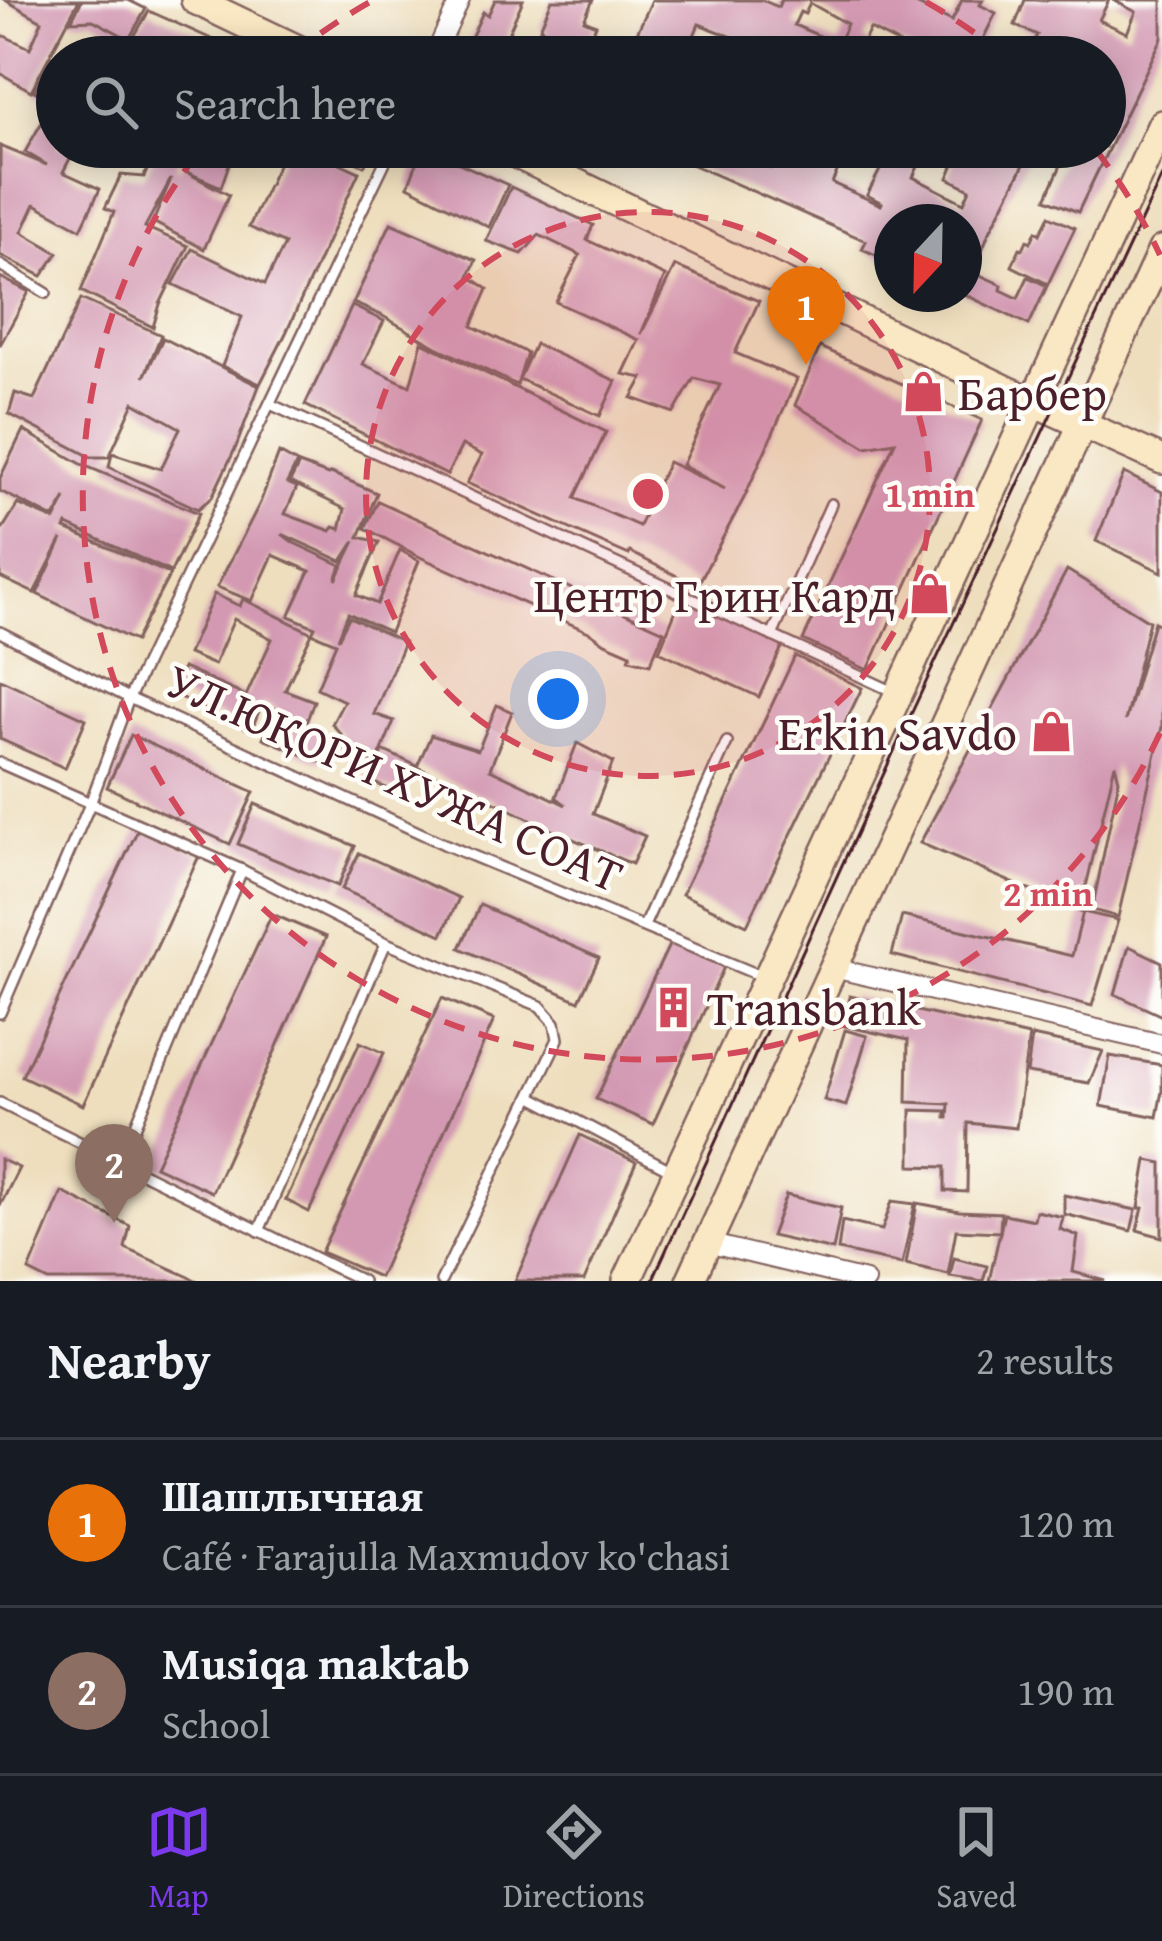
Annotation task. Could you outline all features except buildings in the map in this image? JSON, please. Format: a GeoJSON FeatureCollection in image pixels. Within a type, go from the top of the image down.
{"type":"FeatureCollection","features":[{"type":"Feature","properties":{"kind":"main road"},"geometry":{"type":"LineString","coordinates":[[195,0],[270,36]]}},
{"type":"Feature","properties":{"kind":"main road"},"geometry":{"type":"LineString","coordinates":[[627,1281],[1162,124]]}},
{"type":"Feature","properties":{"kind":"main road"},"geometry":{"type":"LineString","coordinates":[[545,168],[1162,460]]}},
{"type":"Feature","properties":{"kind":"main road"},"geometry":{"type":"LineString","coordinates":[[690,1281],[1162,250]]}},
{"type":"Feature","properties":{"kind":"street"},"geometry":{"type":"LineString","coordinates":[[444,36],[460,0]]}},
{"type":"Feature","properties":{"kind":"street"},"geometry":{"type":"LineString","coordinates":[[833,968],[1162,1044]]}},
{"type":"Feature","properties":{"kind":"street"},"geometry":{"type":"LineString","coordinates":[[707,1244],[865,1281]]}},
{"type":"Feature","properties":{"kind":"lane"},"geometry":{"type":"LineString","coordinates":[[0,1013],[90,804],[129,698],[382,168]]}},
{"type":"Feature","properties":{"kind":"lane"},"geometry":{"type":"LineString","coordinates":[[0,265],[46,293]]}},
{"type":"Feature","properties":{"kind":"lane"},"geometry":{"type":"LineString","coordinates":[[270,404],[897,693]]}},
{"type":"Feature","properties":{"kind":"lane"},"geometry":{"type":"LineString","coordinates":[[772,636],[831,504]]}},
{"type":"Feature","properties":{"kind":"lane","name":"УЛ.ЮҚОРИ ХУЖА СОАТ"},"geometry":{"type":"LineString","coordinates":[[0,632],[129,698],[444,844],[766,978]]}},
{"type":"Feature","properties":{"kind":"lane"},"geometry":{"type":"LineString","coordinates":[[644,926],[728,742]]}},
{"type":"Feature","properties":{"kind":"lane"},"geometry":{"type":"LineString","coordinates":[[0,764],[242,870],[386,943],[540,1006],[555,1023],[558,1039],[441,1281]]}},
{"type":"Feature","properties":{"kind":"lane"},"geometry":{"type":"LineString","coordinates":[[121,1161],[242,870]]}},
{"type":"Feature","properties":{"kind":"lane"},"geometry":{"type":"LineString","coordinates":[[260,1231],[386,943]]}},
{"type":"Feature","properties":{"kind":"lane"},"geometry":{"type":"LineString","coordinates":[[532,1097],[676,1173]]}},
{"type":"Feature","properties":{"kind":"lane"},"geometry":{"type":"LineString","coordinates":[[0,1103],[357,1280]]}},
{"type":"Feature","properties":{"kind":"tram line"},"geometry":{"type":"LineString","coordinates":[[652,1281],[1162,176]]}},
{"type":"Feature","properties":{"kind":"place","name":"Шашлычная"},"geometry":{"type":"Point","coordinates":[806,365]}},
{"type":"Feature","properties":{"kind":"place","name":"Барбер"},"geometry":{"type":"Point","coordinates":[924,392]}},
{"type":"Feature","properties":{"kind":"place","name":"Центр Грин Кард"},"geometry":{"type":"Point","coordinates":[929,594]}},
{"type":"Feature","properties":{"kind":"place","name":"Erkin Savdo"},"geometry":{"type":"Point","coordinates":[1051,732]}},
{"type":"Feature","properties":{"kind":"place","name":"Transbank"},"geometry":{"type":"Point","coordinates":[673,1007]}},
{"type":"Feature","properties":{"kind":"place","name":"Musiqa maktab"},"geometry":{"type":"Point","coordinates":[114,1223]}}]}
